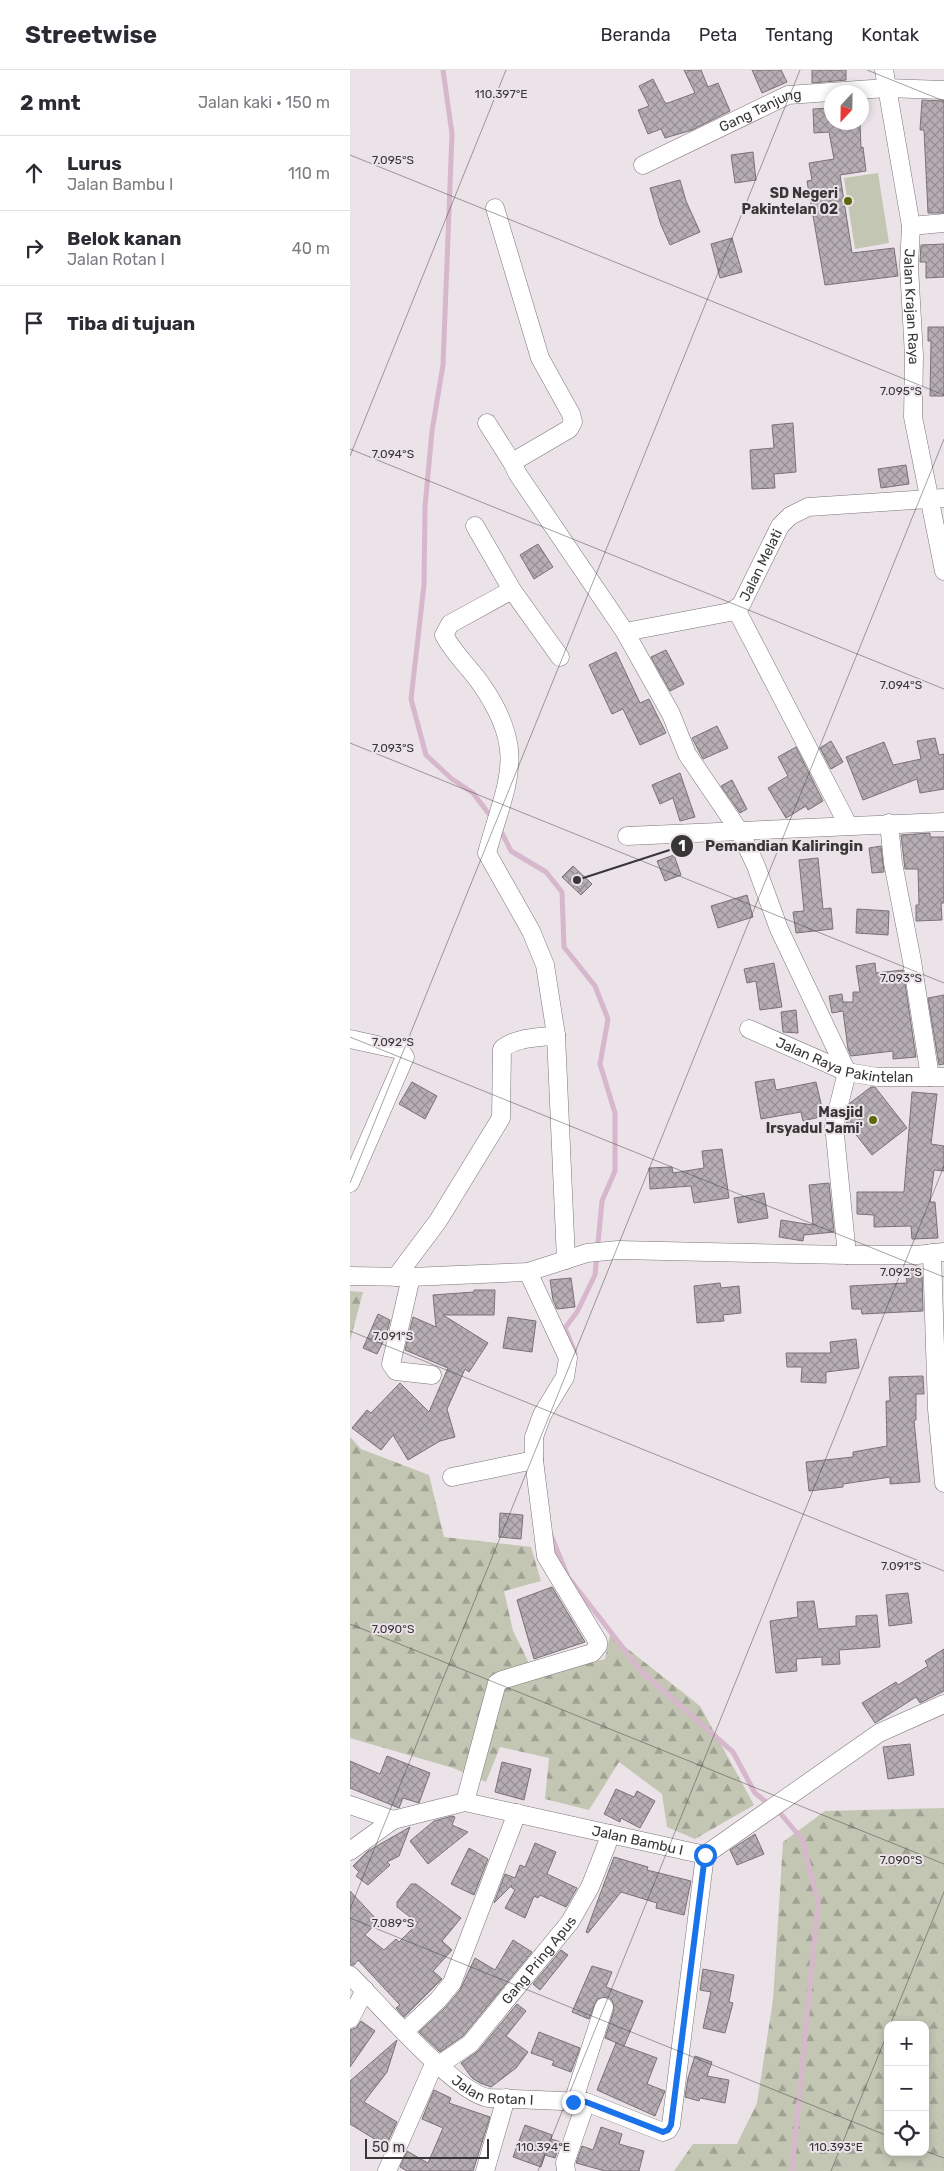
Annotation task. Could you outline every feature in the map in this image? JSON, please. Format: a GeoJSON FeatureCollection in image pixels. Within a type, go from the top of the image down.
{"type":"FeatureCollection","features":[{"type":"Feature","properties":{"kind":"street","name":"Jalan Krajan Raya"},"geometry":{"type":"LineString","coordinates":[[884,70],[911,226],[909,266],[914,356],[913,417],[937,499],[944,571]]}},
{"type":"Feature","properties":{"kind":"street","name":"Gang Tanjung"},"geometry":{"type":"LineString","coordinates":[[643,165],[788,95],[886,88],[944,90]]}},
{"type":"Feature","properties":{"kind":"street"},"geometry":{"type":"LineString","coordinates":[[496,208],[540,358],[572,414],[573,422],[569,429],[516,460],[513,464]]}},
{"type":"Feature","properties":{"kind":"street"},"geometry":{"type":"LineString","coordinates":[[911,226],[944,223]]}},
{"type":"Feature","properties":{"kind":"street"},"geometry":{"type":"LineString","coordinates":[[487,423],[513,464],[516,473],[625,632],[670,714],[687,754],[740,832],[756,866],[779,929],[847,1072],[834,1125],[847,1255]]}},
{"type":"Feature","properties":{"kind":"street","name":"Jalan Melati"},"geometry":{"type":"LineString","coordinates":[[625,632],[730,612],[742,605],[780,526],[798,511],[808,507],[937,499]]}},
{"type":"Feature","properties":{"kind":"street"},"geometry":{"type":"LineString","coordinates":[[475,526],[512,590],[560,657]]}},
{"type":"Feature","properties":{"kind":"street"},"geometry":{"type":"LineString","coordinates":[[512,590],[450,624],[444,635],[451,648],[481,684],[505,727],[511,756],[488,853],[531,932],[545,965],[556,1035],[566,1260]]}},
{"type":"Feature","properties":{"kind":"street"},"geometry":{"type":"LineString","coordinates":[[736,608],[848,825]]}},
{"type":"Feature","properties":{"kind":"street"},"geometry":{"type":"LineString","coordinates":[[627,836],[944,822]]}},
{"type":"Feature","properties":{"kind":"street"},"geometry":{"type":"LineString","coordinates":[[889,824],[892,863],[937,1077]]}},
{"type":"Feature","properties":{"kind":"street","name":"Jalan Raya Pakintelan"},"geometry":{"type":"LineString","coordinates":[[749,1029],[847,1072],[877,1078],[937,1077]]}},
{"type":"Feature","properties":{"kind":"street"},"geometry":{"type":"LineString","coordinates":[[432,1375],[396,1371],[391,1364],[403,1277],[501,1118],[500,1056],[502,1050],[507,1044],[556,1035]]}},
{"type":"Feature","properties":{"kind":"street"},"geometry":{"type":"LineString","coordinates":[[350,1039],[400,1050],[405,1057],[350,1183]]}},
{"type":"Feature","properties":{"kind":"street"},"geometry":{"type":"LineString","coordinates":[[350,1276],[403,1277],[528,1272],[588,1252],[618,1250],[847,1255],[938,1252],[937,1409],[944,1483]]}},
{"type":"Feature","properties":{"kind":"street"},"geometry":{"type":"LineString","coordinates":[[465,1802],[497,1683],[592,1653],[598,1646],[598,1642],[548,1562],[534,1460],[534,1437],[542,1415],[566,1377],[568,1358],[528,1272]]}},
{"type":"Feature","properties":{"kind":"street"},"geometry":{"type":"LineString","coordinates":[[452,1477],[534,1460]]}},
{"type":"Feature","properties":{"kind":"street"},"geometry":{"type":"LineString","coordinates":[[705,1855],[879,1733],[944,1704]]}},
{"type":"Feature","properties":{"kind":"street","name":"Jalan Bambu I"},"geometry":{"type":"LineString","coordinates":[[392,1820],[465,1802],[705,1855]]}},
{"type":"Feature","properties":{"kind":"street"},"geometry":{"type":"LineString","coordinates":[[350,1805],[392,1820]]}},
{"type":"Feature","properties":{"kind":"street"},"geometry":{"type":"LineString","coordinates":[[405,2031],[438,2000],[452,1983],[481,1910],[490,1878],[517,1814]]}},
{"type":"Feature","properties":{"kind":"street"},"geometry":{"type":"LineString","coordinates":[[350,1851],[392,1820]]}},
{"type":"Feature","properties":{"kind":"street","name":"Gang Pring Apus"},"geometry":{"type":"LineString","coordinates":[[437,2063],[470,2044],[570,1922],[590,1887],[610,1834]]}},
{"type":"Feature","properties":{"kind":"street","name":"Jalan Rotan I"},"geometry":{"type":"LineString","coordinates":[[350,1975],[437,2063],[473,2094],[481,2097],[579,2102],[663,2132],[668,2130],[671,2125],[705,1855]]}},
{"type":"Feature","properties":{"kind":"street"},"geometry":{"type":"LineString","coordinates":[[350,2019],[365,1990]]}},
{"type":"Feature","properties":{"kind":"street"},"geometry":{"type":"LineString","coordinates":[[566,2171],[565,2163],[579,2102],[604,2007]]}},
{"type":"Feature","properties":{"kind":"street"},"geometry":{"type":"LineString","coordinates":[[387,2171],[437,2063]]}},
{"type":"Feature","properties":{"kind":"street"},"geometry":{"type":"LineString","coordinates":[[485,2171],[506,2098]]}},
{"type":"Feature","properties":{"kind":"green space"},"geometry":{"type":"Polygon","coordinates":[[[878,173],[889,243],[855,249],[844,178],[878,173]]]}},
{"type":"Feature","properties":{"kind":"green space"},"geometry":{"type":"Polygon","coordinates":[[[350,1291],[363,1292],[350,1341],[350,1291]]]}},
{"type":"Feature","properties":{"kind":"green space"},"geometry":{"type":"Polygon","coordinates":[[[350,1437],[361,1449],[429,1475],[444,1537],[531,1547],[541,1581],[504,1591],[513,1631],[536,1677],[605,1659],[610,1635],[700,1706],[754,1805],[695,1839],[667,1827],[662,1794],[619,1762],[589,1810],[545,1799],[549,1758],[500,1747],[486,1782],[453,1768],[350,1738],[350,1437]]]}},
{"type":"Feature","properties":{"kind":"green space"},"geometry":{"type":"Polygon","coordinates":[[[944,1808],[944,2171],[674,2171],[693,2144],[737,2144],[757,2103],[773,2000],[783,1842],[825,1811],[944,1808]]]}},
{"type":"Feature","properties":{"kind":"building"},"geometry":{"type":"Polygon","coordinates":[[[684,70],[701,70],[708,87],[718,83],[730,111],[692,130],[665,138],[661,129],[648,134],[638,110],[649,106],[639,86],[653,79],[665,103],[668,103],[695,93],[684,70]]]}},
{"type":"Feature","properties":{"kind":"building"},"geometry":{"type":"Polygon","coordinates":[[[752,70],[781,70],[787,82],[762,93],[752,70]]]}},
{"type":"Feature","properties":{"kind":"building"},"geometry":{"type":"Polygon","coordinates":[[[812,70],[846,70],[846,80],[812,83],[812,70]]]}},
{"type":"Feature","properties":{"kind":"building"},"geometry":{"type":"Polygon","coordinates":[[[922,100],[944,101],[944,213],[928,213],[924,130],[920,130],[922,100]]]}},
{"type":"Feature","properties":{"kind":"building"},"geometry":{"type":"Polygon","coordinates":[[[824,108],[824,130],[860,130],[861,148],[863,147],[866,171],[840,175],[852,253],[894,248],[898,276],[825,285],[807,181],[812,180],[809,163],[834,159],[829,132],[814,133],[813,109],[824,108]]]}},
{"type":"Feature","properties":{"kind":"building"},"geometry":{"type":"Polygon","coordinates":[[[753,152],[756,180],[735,183],[731,155],[753,152]]]}},
{"type":"Feature","properties":{"kind":"building"},"geometry":{"type":"Polygon","coordinates":[[[680,180],[686,201],[700,232],[670,245],[661,225],[650,188],[680,180]]]}},
{"type":"Feature","properties":{"kind":"building"},"geometry":{"type":"Polygon","coordinates":[[[732,238],[742,272],[720,278],[711,244],[732,238]]]}},
{"type":"Feature","properties":{"kind":"building"},"geometry":{"type":"Polygon","coordinates":[[[944,244],[944,277],[926,278],[926,262],[920,262],[921,245],[944,244]]]}},
{"type":"Feature","properties":{"kind":"building"},"geometry":{"type":"Polygon","coordinates":[[[928,327],[944,327],[944,396],[930,396],[931,341],[928,341],[928,327]]]}},
{"type":"Feature","properties":{"kind":"building"},"geometry":{"type":"Polygon","coordinates":[[[793,423],[796,472],[774,474],[775,488],[752,489],[750,450],[774,448],[772,425],[793,423]]]}},
{"type":"Feature","properties":{"kind":"building"},"geometry":{"type":"Polygon","coordinates":[[[906,465],[909,484],[881,488],[878,469],[906,465]]]}},
{"type":"Feature","properties":{"kind":"building"},"geometry":{"type":"Polygon","coordinates":[[[538,544],[553,567],[534,579],[520,555],[538,544]]]}},
{"type":"Feature","properties":{"kind":"building"},"geometry":{"type":"Polygon","coordinates":[[[666,650],[684,684],[670,691],[651,657],[666,650]]]}},
{"type":"Feature","properties":{"kind":"building"},"geometry":{"type":"Polygon","coordinates":[[[616,652],[640,703],[649,699],[666,733],[640,745],[623,709],[612,714],[589,665],[616,652]]]}},
{"type":"Feature","properties":{"kind":"building"},"geometry":{"type":"Polygon","coordinates":[[[717,726],[728,748],[703,759],[692,738],[717,726]]]}},
{"type":"Feature","properties":{"kind":"building"},"geometry":{"type":"Polygon","coordinates":[[[935,738],[939,755],[944,754],[944,789],[920,793],[917,779],[863,800],[846,757],[884,742],[893,765],[921,759],[917,741],[935,738]]]}},
{"type":"Feature","properties":{"kind":"building"},"geometry":{"type":"Polygon","coordinates":[[[831,741],[843,762],[831,769],[820,748],[831,741]]]}},
{"type":"Feature","properties":{"kind":"building"},"geometry":{"type":"Polygon","coordinates":[[[796,747],[823,801],[808,810],[806,806],[786,818],[768,788],[788,776],[778,757],[796,747]]]}},
{"type":"Feature","properties":{"kind":"building"},"geometry":{"type":"Polygon","coordinates":[[[680,773],[695,817],[680,821],[673,798],[660,804],[652,785],[680,773]]]}},
{"type":"Feature","properties":{"kind":"building"},"geometry":{"type":"Polygon","coordinates":[[[732,780],[747,809],[740,813],[721,786],[732,780]]]}},
{"type":"Feature","properties":{"kind":"building"},"geometry":{"type":"Polygon","coordinates":[[[930,833],[930,837],[944,837],[944,903],[941,903],[942,920],[916,921],[916,905],[919,905],[918,869],[905,869],[901,835],[930,833]]]}},
{"type":"Feature","properties":{"kind":"building"},"geometry":{"type":"Polygon","coordinates":[[[881,846],[884,872],[872,873],[869,848],[881,846]]]}},
{"type":"Feature","properties":{"kind":"building"},"geometry":{"type":"Polygon","coordinates":[[[674,855],[681,875],[665,881],[657,861],[674,855]]]}},
{"type":"Feature","properties":{"kind":"building"},"geometry":{"type":"Polygon","coordinates":[[[818,858],[823,909],[831,908],[833,929],[796,933],[793,912],[804,911],[799,860],[818,858]]]}},
{"type":"Feature","properties":{"kind":"building"},"geometry":{"type":"Polygon","coordinates":[[[573,866],[592,884],[581,895],[562,877],[573,866]]]}},
{"type":"Feature","properties":{"kind":"building"},"geometry":{"type":"Polygon","coordinates":[[[747,895],[753,917],[718,928],[711,906],[747,895]]]}},
{"type":"Feature","properties":{"kind":"building"},"geometry":{"type":"Polygon","coordinates":[[[857,909],[889,911],[888,935],[856,933],[857,909]]]}},
{"type":"Feature","properties":{"kind":"building"},"geometry":{"type":"Polygon","coordinates":[[[774,963],[782,1007],[760,1010],[756,981],[747,983],[744,969],[774,963]]]}},
{"type":"Feature","properties":{"kind":"building"},"geometry":{"type":"Polygon","coordinates":[[[875,963],[876,973],[903,970],[916,1057],[893,1059],[893,1051],[851,1056],[848,1049],[843,1011],[832,1013],[829,996],[842,994],[843,1002],[853,1002],[853,992],[860,992],[856,966],[875,963]]]}},
{"type":"Feature","properties":{"kind":"building"},"geometry":{"type":"Polygon","coordinates":[[[944,995],[944,1064],[939,1065],[928,998],[944,995]]]}},
{"type":"Feature","properties":{"kind":"building"},"geometry":{"type":"Polygon","coordinates":[[[796,1010],[798,1033],[783,1032],[781,1012],[796,1010]]]}},
{"type":"Feature","properties":{"kind":"building"},"geometry":{"type":"Polygon","coordinates":[[[774,1079],[776,1090],[816,1082],[824,1116],[803,1121],[801,1112],[761,1119],[755,1082],[774,1079]]]}},
{"type":"Feature","properties":{"kind":"building"},"geometry":{"type":"Polygon","coordinates":[[[412,1082],[437,1096],[425,1119],[399,1104],[412,1082]]]}},
{"type":"Feature","properties":{"kind":"building","name":"Masjid Irsyadul Jami'"},"geometry":{"type":"Polygon","coordinates":[[[871,1087],[875,1087],[907,1128],[872,1155],[846,1122],[850,1103],[871,1087]]]}},
{"type":"Feature","properties":{"kind":"building"},"geometry":{"type":"Polygon","coordinates":[[[912,1092],[937,1094],[931,1144],[944,1146],[944,1171],[934,1170],[930,1202],[935,1202],[938,1238],[912,1239],[911,1226],[874,1227],[874,1215],[857,1214],[857,1192],[904,1192],[912,1092]]]}},
{"type":"Feature","properties":{"kind":"building"},"geometry":{"type":"Polygon","coordinates":[[[722,1149],[729,1198],[694,1203],[691,1186],[650,1189],[649,1168],[672,1167],[673,1173],[704,1168],[702,1151],[722,1149]]]}},
{"type":"Feature","properties":{"kind":"building"},"geometry":{"type":"Polygon","coordinates":[[[829,1183],[834,1232],[804,1235],[803,1241],[779,1237],[781,1220],[813,1225],[809,1185],[829,1183]]]}},
{"type":"Feature","properties":{"kind":"building"},"geometry":{"type":"Polygon","coordinates":[[[764,1193],[768,1218],[738,1223],[734,1198],[764,1193]]]}},
{"type":"Feature","properties":{"kind":"building"},"geometry":{"type":"Polygon","coordinates":[[[906,1272],[922,1272],[923,1311],[862,1314],[861,1309],[852,1309],[850,1286],[907,1283],[906,1272]]]}},
{"type":"Feature","properties":{"kind":"building"},"geometry":{"type":"Polygon","coordinates":[[[571,1278],[575,1307],[557,1309],[553,1300],[550,1280],[571,1278]]]}},
{"type":"Feature","properties":{"kind":"building"},"geometry":{"type":"Polygon","coordinates":[[[720,1283],[721,1288],[739,1286],[741,1313],[723,1315],[724,1321],[697,1323],[694,1286],[720,1283]]]}},
{"type":"Feature","properties":{"kind":"building"},"geometry":{"type":"Polygon","coordinates":[[[474,1290],[495,1290],[494,1315],[443,1315],[488,1343],[469,1372],[465,1369],[447,1409],[455,1437],[440,1441],[408,1460],[393,1435],[381,1450],[352,1428],[367,1410],[371,1413],[400,1383],[429,1412],[448,1368],[405,1350],[413,1317],[436,1327],[433,1295],[474,1292],[474,1290]]]}},
{"type":"Feature","properties":{"kind":"building"},"geometry":{"type":"Polygon","coordinates":[[[378,1314],[390,1320],[385,1341],[377,1354],[363,1348],[378,1314]]]}},
{"type":"Feature","properties":{"kind":"building"},"geometry":{"type":"Polygon","coordinates":[[[508,1317],[536,1321],[532,1352],[503,1348],[508,1317]]]}},
{"type":"Feature","properties":{"kind":"building"},"geometry":{"type":"Polygon","coordinates":[[[856,1339],[859,1368],[826,1372],[826,1383],[801,1382],[802,1367],[787,1367],[786,1353],[831,1353],[830,1342],[856,1339]]]}},
{"type":"Feature","properties":{"kind":"building"},"geometry":{"type":"Polygon","coordinates":[[[923,1376],[924,1394],[916,1394],[916,1420],[914,1420],[920,1482],[890,1484],[890,1477],[843,1484],[843,1487],[809,1491],[806,1462],[853,1457],[853,1452],[887,1446],[886,1401],[890,1401],[889,1377],[923,1376]]]}},
{"type":"Feature","properties":{"kind":"building"},"geometry":{"type":"Polygon","coordinates":[[[500,1513],[523,1515],[521,1539],[499,1537],[500,1513]]]}},
{"type":"Feature","properties":{"kind":"building"},"geometry":{"type":"Polygon","coordinates":[[[552,1587],[585,1642],[534,1659],[517,1600],[552,1587]]]}},
{"type":"Feature","properties":{"kind":"building"},"geometry":{"type":"Polygon","coordinates":[[[908,1593],[912,1623],[889,1626],[886,1595],[908,1593]]]}},
{"type":"Feature","properties":{"kind":"building"},"geometry":{"type":"Polygon","coordinates":[[[814,1601],[818,1629],[856,1626],[856,1616],[877,1615],[880,1647],[839,1650],[840,1664],[822,1665],[822,1657],[796,1659],[797,1671],[776,1673],[770,1621],[798,1617],[797,1602],[814,1601]]]}},
{"type":"Feature","properties":{"kind":"building"},"geometry":{"type":"Polygon","coordinates":[[[944,1649],[944,1691],[920,1703],[916,1697],[875,1723],[862,1703],[896,1682],[898,1685],[928,1666],[925,1661],[944,1649]]]}},
{"type":"Feature","properties":{"kind":"building"},"geometry":{"type":"Polygon","coordinates":[[[910,1744],[914,1775],[888,1779],[883,1747],[910,1744]]]}},
{"type":"Feature","properties":{"kind":"building"},"geometry":{"type":"Polygon","coordinates":[[[387,1756],[430,1773],[419,1803],[403,1798],[399,1808],[350,1788],[350,1761],[380,1774],[387,1756]]]}},
{"type":"Feature","properties":{"kind":"building"},"geometry":{"type":"Polygon","coordinates":[[[502,1762],[531,1769],[524,1800],[495,1792],[502,1762]]]}},
{"type":"Feature","properties":{"kind":"building"},"geometry":{"type":"Polygon","coordinates":[[[616,1789],[634,1797],[637,1791],[655,1801],[640,1828],[621,1818],[620,1822],[604,1814],[616,1789]]]}},
{"type":"Feature","properties":{"kind":"building"},"geometry":{"type":"Polygon","coordinates":[[[452,1816],[455,1817],[452,1825],[468,1832],[428,1864],[410,1841],[434,1821],[452,1816]]]}},
{"type":"Feature","properties":{"kind":"building"},"geometry":{"type":"Polygon","coordinates":[[[410,1827],[399,1856],[387,1862],[390,1865],[368,1885],[356,1876],[359,1872],[353,1866],[368,1851],[410,1827]]]}},
{"type":"Feature","properties":{"kind":"building"},"geometry":{"type":"Polygon","coordinates":[[[755,1834],[764,1854],[737,1865],[730,1850],[755,1834]]]}},
{"type":"Feature","properties":{"kind":"building"},"geometry":{"type":"Polygon","coordinates":[[[535,1843],[556,1852],[547,1874],[577,1888],[566,1907],[540,1895],[538,1898],[534,1896],[525,1918],[505,1908],[515,1890],[511,1887],[512,1885],[494,1903],[505,1874],[515,1878],[520,1865],[525,1867],[535,1843]]]}},
{"type":"Feature","properties":{"kind":"building"},"geometry":{"type":"Polygon","coordinates":[[[469,1848],[488,1859],[474,1895],[451,1884],[469,1848]]]}},
{"type":"Feature","properties":{"kind":"building"},"geometry":{"type":"Polygon","coordinates":[[[614,1857],[648,1867],[647,1870],[691,1881],[684,1915],[656,1908],[657,1903],[621,1892],[588,1933],[586,1932],[614,1857]]]}},
{"type":"Feature","properties":{"kind":"building"},"geometry":{"type":"Polygon","coordinates":[[[411,1884],[416,1884],[461,1918],[442,1941],[452,1950],[433,1971],[442,1979],[404,2017],[396,2008],[400,2005],[358,1960],[354,1965],[350,1965],[350,1891],[378,1921],[365,1935],[384,1950],[396,1939],[399,1942],[418,1923],[397,1907],[397,1902],[411,1884]]]}},
{"type":"Feature","properties":{"kind":"building"},"geometry":{"type":"Polygon","coordinates":[[[513,1940],[532,1952],[463,2036],[440,2052],[419,2032],[445,2008],[460,1990],[475,1958],[495,1970],[513,1940]]]}},
{"type":"Feature","properties":{"kind":"building"},"geometry":{"type":"Polygon","coordinates":[[[561,1950],[568,1955],[540,1990],[533,1984],[561,1950]]]}},
{"type":"Feature","properties":{"kind":"building"},"geometry":{"type":"Polygon","coordinates":[[[592,1966],[612,1972],[606,1987],[643,2001],[624,2046],[605,2038],[614,2010],[612,2000],[608,1997],[597,1999],[589,2019],[572,2012],[592,1966]]]}},
{"type":"Feature","properties":{"kind":"building"},"geometry":{"type":"Polygon","coordinates":[[[703,1969],[734,1975],[729,2002],[733,2003],[725,2033],[703,2028],[711,1992],[700,1990],[703,1969]]]}},
{"type":"Feature","properties":{"kind":"building"},"geometry":{"type":"Polygon","coordinates":[[[517,2004],[526,2011],[506,2036],[528,2052],[516,2068],[491,2087],[480,2083],[472,2078],[461,2063],[478,2051],[517,2004]]]}},
{"type":"Feature","properties":{"kind":"building"},"geometry":{"type":"Polygon","coordinates":[[[361,2021],[375,2031],[350,2067],[350,2030],[356,2028],[361,2021]]]}},
{"type":"Feature","properties":{"kind":"building"},"geometry":{"type":"Polygon","coordinates":[[[539,2032],[580,2048],[571,2072],[552,2065],[554,2061],[531,2053],[539,2032]]]}},
{"type":"Feature","properties":{"kind":"building"},"geometry":{"type":"Polygon","coordinates":[[[397,2040],[387,2072],[364,2102],[397,2122],[386,2146],[350,2124],[350,2081],[397,2040]]]}},
{"type":"Feature","properties":{"kind":"building"},"geometry":{"type":"Polygon","coordinates":[[[616,2043],[657,2058],[647,2084],[665,2091],[655,2116],[597,2090],[616,2043]]]}},
{"type":"Feature","properties":{"kind":"building"},"geometry":{"type":"Polygon","coordinates":[[[695,2056],[712,2062],[707,2076],[729,2080],[725,2103],[700,2098],[699,2101],[685,2097],[688,2078],[695,2056]]]}},
{"type":"Feature","properties":{"kind":"building"},"geometry":{"type":"Polygon","coordinates":[[[434,2090],[451,2098],[449,2103],[490,2117],[473,2171],[407,2171],[400,2167],[407,2151],[428,2163],[443,2128],[422,2119],[434,2090]]]}},
{"type":"Feature","properties":{"kind":"building"},"geometry":{"type":"Polygon","coordinates":[[[525,2125],[552,2135],[551,2139],[561,2142],[555,2158],[545,2155],[541,2167],[513,2157],[525,2125]]]}},
{"type":"Feature","properties":{"kind":"building"},"geometry":{"type":"Polygon","coordinates":[[[601,2127],[622,2134],[619,2144],[644,2151],[639,2171],[605,2171],[576,2163],[582,2146],[593,2150],[601,2127]]]}},
{"type":"Feature","properties":{"kind":"waterway"},"geometry":{"type":"LineString","coordinates":[[443,70],[452,134],[443,365],[432,431],[425,507],[424,585],[411,699],[426,755],[452,779],[473,793],[492,818]]}},
{"type":"Feature","properties":{"kind":"waterway"},"geometry":{"type":"LineString","coordinates":[[499,827],[511,851],[546,872],[562,892],[564,947],[595,986],[608,1019],[600,1064],[615,1113],[615,1171],[602,1201],[595,1275],[577,1312],[565,1328],[575,1353]]}},
{"type":"Feature","properties":{"kind":"waterway"},"geometry":{"type":"LineString","coordinates":[[551,1535],[568,1577],[641,1671],[733,1752],[755,1793],[780,1813],[802,1839],[818,1902],[792,2171]]}},
{"type":"Feature","properties":{"kind":"place","name":"SD Negeri Pakintelan 02"},"geometry":{"type":"Point","coordinates":[848,201]}},
{"type":"Feature","properties":{"kind":"place","name":"Pemandian Kaliringin"},"geometry":{"type":"Point","coordinates":[577,880]}},
{"type":"Feature","properties":{"kind":"place","name":"Masjid Irsyadul Jami'"},"geometry":{"type":"Point","coordinates":[873,1120]}},
{"type":"Feature","properties":{"kind":"route"},"geometry":{"type":"LineString","coordinates":[[573,2102],[586,2102],[663,2132],[668,2130],[671,2125],[705,1855]]}}]}
